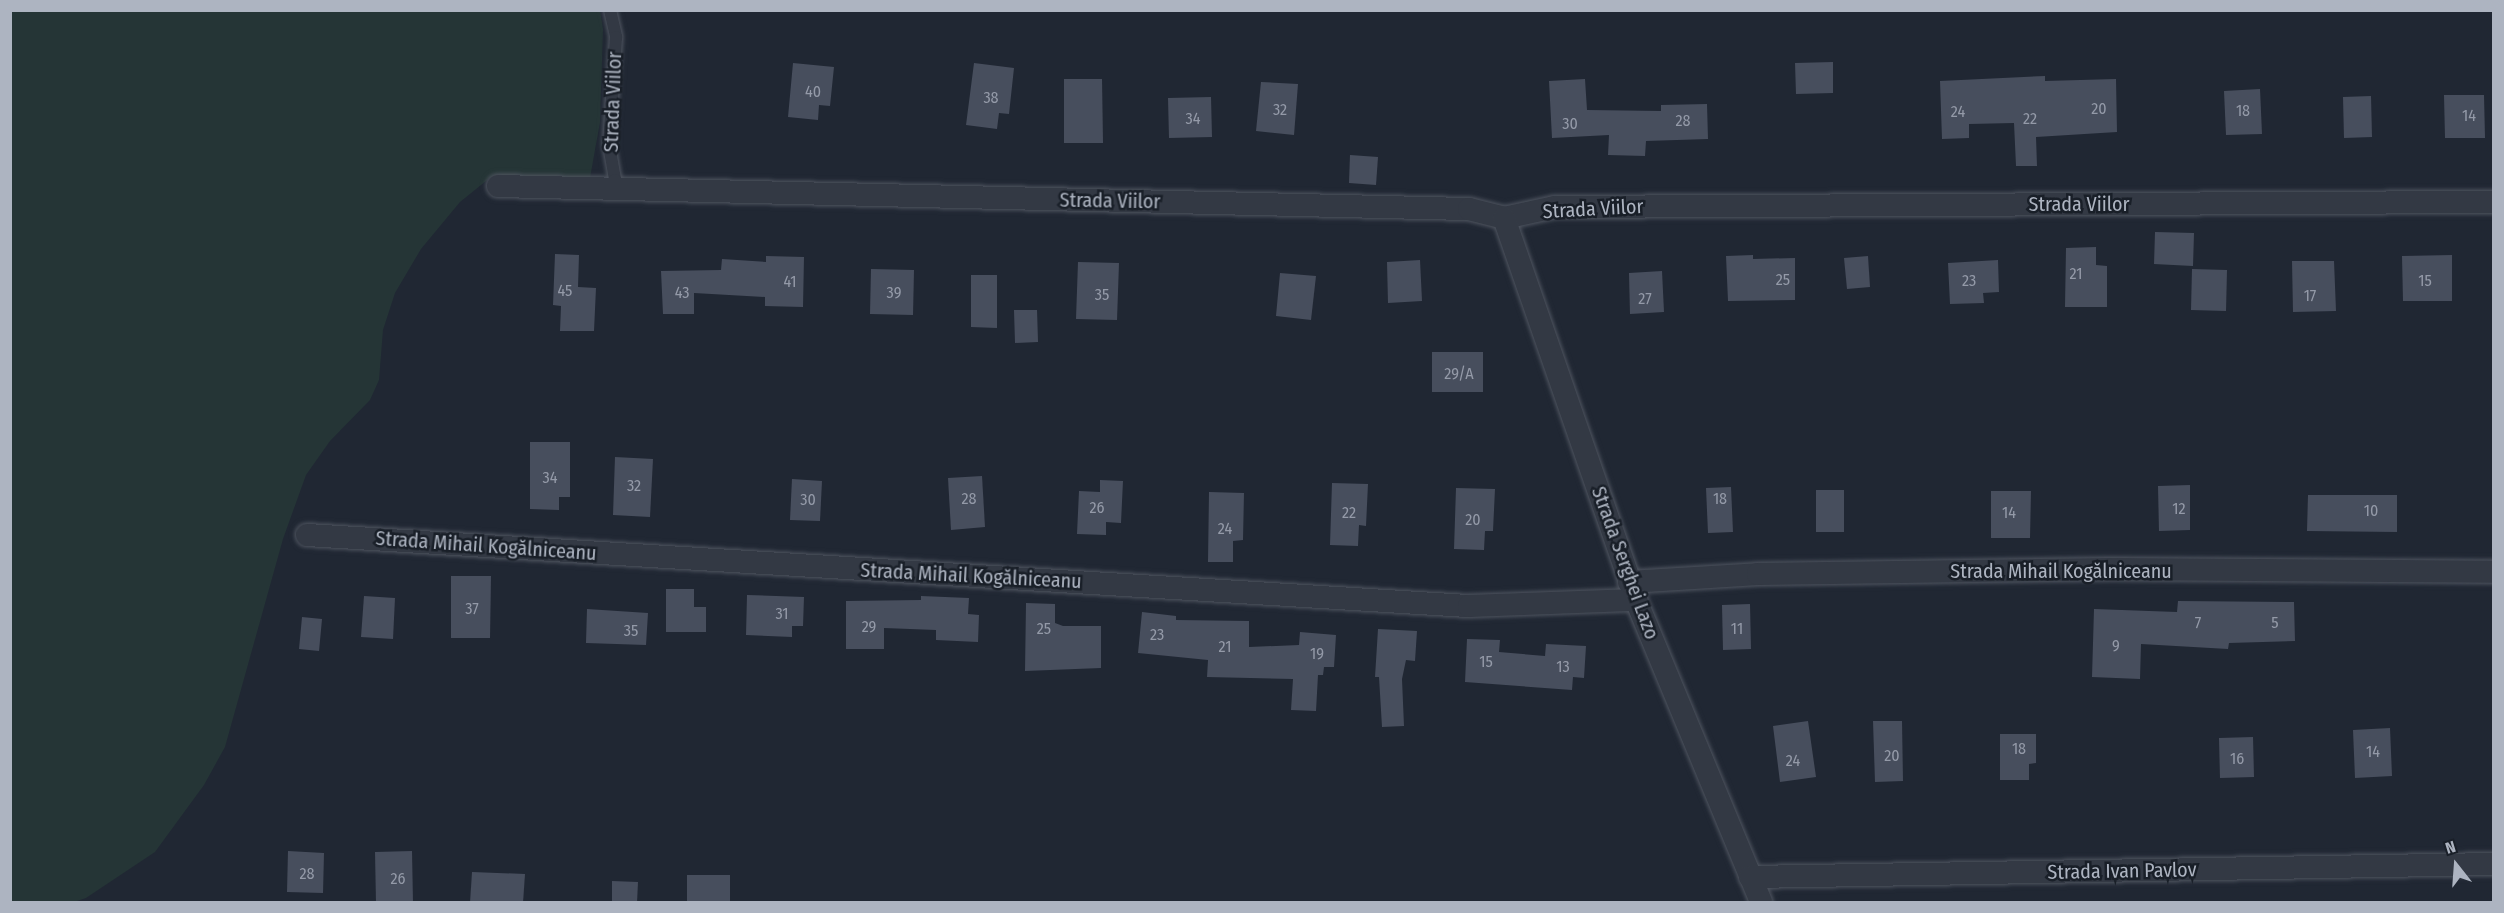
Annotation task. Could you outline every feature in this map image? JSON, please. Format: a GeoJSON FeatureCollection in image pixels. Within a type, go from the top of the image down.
{"type":"FeatureCollection","features":[{"type":"Feature","properties":{"kind":"street","name":"Strada Viilor"},"geometry":{"type":"LineString","coordinates":[[498,186],[1469,209],[1504,218],[1555,207],[2493,202]]}},
{"type":"Feature","properties":{"kind":"street","name":"Strada Serghei Lazo"},"geometry":{"type":"LineString","coordinates":[[1504,218],[1633,591],[1761,903]]}},
{"type":"Feature","properties":{"kind":"street","name":"Strada Mihail Kogălniceanu"},"geometry":{"type":"LineString","coordinates":[[307,535],[1469,606],[1633,591],[1758,574],[2112,569],[2493,572]]}},
{"type":"Feature","properties":{"kind":"street","name":"Strada Ivan Pavlov"},"geometry":{"type":"LineString","coordinates":[[1750,877],[2493,864]]}},
{"type":"Feature","properties":{"kind":"lane","name":"Strada Viilor"},"geometry":{"type":"LineString","coordinates":[[610,10],[616,37],[609,145],[615,180],[624,189]]}},
{"type":"Feature","properties":{"kind":"shaded area"},"geometry":{"type":"Polygon","coordinates":[[[600,10],[603,29],[600,122],[590,178],[491,177],[460,202],[421,249],[395,293],[383,330],[379,380],[370,400],[330,441],[306,475],[283,539],[225,747],[204,785],[155,852],[86,898],[74,902],[11,902],[10,11],[600,10]]]}},
{"type":"Feature","properties":{"kind":"building"},"geometry":{"type":"Polygon","coordinates":[[[1833,62],[1833,93],[1796,94],[1795,63],[1833,62]]]}},
{"type":"Feature","properties":{"kind":"building"},"geometry":{"type":"Polygon","coordinates":[[[793,63],[834,67],[830,106],[819,105],[818,120],[788,117],[793,63]]]}},
{"type":"Feature","properties":{"kind":"building"},"geometry":{"type":"Polygon","coordinates":[[[974,63],[1014,68],[1009,114],[999,113],[997,129],[966,125],[974,63]]]}},
{"type":"Feature","properties":{"kind":"building"},"geometry":{"type":"Polygon","coordinates":[[[2045,76],[2045,81],[2116,79],[2117,132],[2036,137],[2037,166],[2016,166],[2014,123],[1969,124],[1969,138],[1942,139],[1940,81],[2045,76]]]}},
{"type":"Feature","properties":{"kind":"building"},"geometry":{"type":"Polygon","coordinates":[[[1064,79],[1102,79],[1103,143],[1064,143],[1064,79]]]}},
{"type":"Feature","properties":{"kind":"building"},"geometry":{"type":"Polygon","coordinates":[[[1585,79],[1587,110],[1661,111],[1661,105],[1707,104],[1708,139],[1646,141],[1645,156],[1608,155],[1609,135],[1552,138],[1549,81],[1585,79]]]}},
{"type":"Feature","properties":{"kind":"building"},"geometry":{"type":"Polygon","coordinates":[[[1261,82],[1298,84],[1294,135],[1256,131],[1261,82]]]}},
{"type":"Feature","properties":{"kind":"building"},"geometry":{"type":"Polygon","coordinates":[[[2260,89],[2262,134],[2226,135],[2224,91],[2260,89]]]}},
{"type":"Feature","properties":{"kind":"building"},"geometry":{"type":"Polygon","coordinates":[[[2444,95],[2484,95],[2485,138],[2445,138],[2444,95]]]}},
{"type":"Feature","properties":{"kind":"building"},"geometry":{"type":"Polygon","coordinates":[[[2371,96],[2372,137],[2344,138],[2343,97],[2371,96]]]}},
{"type":"Feature","properties":{"kind":"building"},"geometry":{"type":"Polygon","coordinates":[[[1211,97],[1212,137],[1169,138],[1168,98],[1211,97]]]}},
{"type":"Feature","properties":{"kind":"building"},"geometry":{"type":"Polygon","coordinates":[[[1350,155],[1378,157],[1376,185],[1349,183],[1350,155]]]}},
{"type":"Feature","properties":{"kind":"building"},"geometry":{"type":"Polygon","coordinates":[[[2155,232],[2194,233],[2193,266],[2154,264],[2155,232]]]}},
{"type":"Feature","properties":{"kind":"building"},"geometry":{"type":"Polygon","coordinates":[[[2096,247],[2096,265],[2107,266],[2107,307],[2065,307],[2066,248],[2096,247]]]}},
{"type":"Feature","properties":{"kind":"building"},"geometry":{"type":"Polygon","coordinates":[[[555,254],[579,255],[578,287],[596,288],[594,331],[560,331],[561,306],[553,305],[555,254]]]}},
{"type":"Feature","properties":{"kind":"building"},"geometry":{"type":"Polygon","coordinates":[[[1753,255],[1753,259],[1795,258],[1795,300],[1728,301],[1726,256],[1753,255]]]}},
{"type":"Feature","properties":{"kind":"building"},"geometry":{"type":"Polygon","coordinates":[[[2452,255],[2452,301],[2403,301],[2402,256],[2452,255]]]}},
{"type":"Feature","properties":{"kind":"building"},"geometry":{"type":"Polygon","coordinates":[[[766,256],[804,257],[803,307],[765,306],[765,297],[694,293],[694,314],[663,314],[661,271],[721,270],[722,259],[766,262],[766,256]]]}},
{"type":"Feature","properties":{"kind":"building"},"geometry":{"type":"Polygon","coordinates":[[[1868,256],[1870,287],[1847,289],[1844,258],[1868,256]]]}},
{"type":"Feature","properties":{"kind":"building"},"geometry":{"type":"Polygon","coordinates":[[[1420,260],[1422,301],[1388,303],[1387,262],[1420,260]]]}},
{"type":"Feature","properties":{"kind":"building"},"geometry":{"type":"Polygon","coordinates":[[[1998,260],[1999,292],[1983,293],[1984,303],[1950,304],[1948,263],[1998,260]]]}},
{"type":"Feature","properties":{"kind":"building"},"geometry":{"type":"Polygon","coordinates":[[[2292,261],[2334,261],[2336,311],[2293,312],[2292,261]]]}},
{"type":"Feature","properties":{"kind":"building"},"geometry":{"type":"Polygon","coordinates":[[[1078,262],[1119,263],[1117,320],[1076,319],[1078,262]]]}},
{"type":"Feature","properties":{"kind":"building"},"geometry":{"type":"Polygon","coordinates":[[[871,269],[914,270],[913,315],[870,314],[871,269]]]}},
{"type":"Feature","properties":{"kind":"building"},"geometry":{"type":"Polygon","coordinates":[[[2192,269],[2227,270],[2226,311],[2191,310],[2192,269]]]}},
{"type":"Feature","properties":{"kind":"building"},"geometry":{"type":"Polygon","coordinates":[[[1662,271],[1664,312],[1630,314],[1629,273],[1662,271]]]}},
{"type":"Feature","properties":{"kind":"building"},"geometry":{"type":"Polygon","coordinates":[[[1280,273],[1316,276],[1311,320],[1276,316],[1280,273]]]}},
{"type":"Feature","properties":{"kind":"building"},"geometry":{"type":"Polygon","coordinates":[[[971,275],[997,275],[997,328],[971,327],[971,275]]]}},
{"type":"Feature","properties":{"kind":"building"},"geometry":{"type":"Polygon","coordinates":[[[1014,310],[1037,310],[1038,342],[1015,343],[1014,310]]]}},
{"type":"Feature","properties":{"kind":"building"},"geometry":{"type":"Polygon","coordinates":[[[1432,352],[1483,352],[1483,392],[1432,392],[1432,352]]]}},
{"type":"Feature","properties":{"kind":"building"},"geometry":{"type":"Polygon","coordinates":[[[530,442],[570,442],[570,497],[559,497],[559,510],[530,509],[530,442]]]}},
{"type":"Feature","properties":{"kind":"building"},"geometry":{"type":"Polygon","coordinates":[[[615,457],[653,459],[650,517],[613,515],[615,457]]]}},
{"type":"Feature","properties":{"kind":"building"},"geometry":{"type":"Polygon","coordinates":[[[982,476],[985,527],[951,530],[948,478],[982,476]]]}},
{"type":"Feature","properties":{"kind":"building"},"geometry":{"type":"Polygon","coordinates":[[[792,479],[822,481],[820,521],[790,520],[792,479]]]}},
{"type":"Feature","properties":{"kind":"building"},"geometry":{"type":"Polygon","coordinates":[[[1100,480],[1123,481],[1121,523],[1106,522],[1106,535],[1077,534],[1079,491],[1100,492],[1100,480]]]}},
{"type":"Feature","properties":{"kind":"building"},"geometry":{"type":"Polygon","coordinates":[[[1332,483],[1368,484],[1366,526],[1359,525],[1358,546],[1330,545],[1332,483]]]}},
{"type":"Feature","properties":{"kind":"building"},"geometry":{"type":"Polygon","coordinates":[[[2190,485],[2190,530],[2159,531],[2158,486],[2190,485]]]}},
{"type":"Feature","properties":{"kind":"building"},"geometry":{"type":"Polygon","coordinates":[[[1731,487],[1733,532],[1708,533],[1706,488],[1731,487]]]}},
{"type":"Feature","properties":{"kind":"building"},"geometry":{"type":"Polygon","coordinates":[[[1456,488],[1495,489],[1493,531],[1485,531],[1484,550],[1454,549],[1456,488]]]}},
{"type":"Feature","properties":{"kind":"building"},"geometry":{"type":"Polygon","coordinates":[[[1816,490],[1844,490],[1844,532],[1816,532],[1816,490]]]}},
{"type":"Feature","properties":{"kind":"building"},"geometry":{"type":"Polygon","coordinates":[[[1991,491],[2031,491],[2030,538],[1991,538],[1991,491]]]}},
{"type":"Feature","properties":{"kind":"building"},"geometry":{"type":"Polygon","coordinates":[[[1209,492],[1244,493],[1243,540],[1233,541],[1233,562],[1208,562],[1209,492]]]}},
{"type":"Feature","properties":{"kind":"building"},"geometry":{"type":"Polygon","coordinates":[[[2308,495],[2397,495],[2397,532],[2307,531],[2308,495]]]}},
{"type":"Feature","properties":{"kind":"building"},"geometry":{"type":"Polygon","coordinates":[[[451,576],[491,576],[490,638],[451,638],[451,576]]]}},
{"type":"Feature","properties":{"kind":"building"},"geometry":{"type":"Polygon","coordinates":[[[666,589],[694,589],[694,607],[706,607],[706,632],[666,632],[666,589]]]}},
{"type":"Feature","properties":{"kind":"building"},"geometry":{"type":"Polygon","coordinates":[[[747,595],[804,597],[803,626],[792,626],[792,637],[746,635],[747,595]]]}},
{"type":"Feature","properties":{"kind":"building"},"geometry":{"type":"Polygon","coordinates":[[[364,596],[395,598],[393,639],[361,637],[364,596]]]}},
{"type":"Feature","properties":{"kind":"building"},"geometry":{"type":"Polygon","coordinates":[[[921,596],[969,598],[968,614],[979,615],[978,642],[936,640],[936,630],[884,628],[884,649],[846,649],[846,601],[921,600],[921,596]]]}},
{"type":"Feature","properties":{"kind":"building"},"geometry":{"type":"Polygon","coordinates":[[[2178,601],[2294,602],[2295,641],[2229,643],[2228,649],[2141,644],[2140,679],[2092,677],[2094,609],[2177,612],[2178,601]]]}},
{"type":"Feature","properties":{"kind":"building"},"geometry":{"type":"Polygon","coordinates":[[[1026,603],[1055,604],[1055,623],[1063,626],[1101,626],[1101,668],[1025,671],[1026,603]]]}},
{"type":"Feature","properties":{"kind":"building"},"geometry":{"type":"Polygon","coordinates":[[[1750,604],[1751,649],[1723,650],[1722,605],[1750,604]]]}},
{"type":"Feature","properties":{"kind":"building"},"geometry":{"type":"Polygon","coordinates":[[[587,609],[648,613],[646,645],[586,643],[587,609]]]}},
{"type":"Feature","properties":{"kind":"building"},"geometry":{"type":"Polygon","coordinates":[[[1142,612],[1176,616],[1176,620],[1249,621],[1249,647],[1299,645],[1300,632],[1336,635],[1334,667],[1324,667],[1323,675],[1318,675],[1316,711],[1291,710],[1293,679],[1207,677],[1208,660],[1138,653],[1142,612]]]}},
{"type":"Feature","properties":{"kind":"building"},"geometry":{"type":"Polygon","coordinates":[[[302,617],[322,619],[319,651],[299,649],[302,617]]]}},
{"type":"Feature","properties":{"kind":"building"},"geometry":{"type":"Polygon","coordinates":[[[1378,629],[1417,631],[1415,661],[1406,660],[1402,679],[1404,726],[1382,727],[1379,677],[1375,677],[1378,629]]]}},
{"type":"Feature","properties":{"kind":"building"},"geometry":{"type":"Polygon","coordinates":[[[1467,639],[1500,640],[1499,652],[1545,656],[1546,644],[1586,646],[1584,678],[1573,677],[1572,690],[1465,682],[1467,639]]]}},
{"type":"Feature","properties":{"kind":"building"},"geometry":{"type":"Polygon","coordinates":[[[1808,721],[1816,777],[1780,782],[1773,726],[1808,721]]]}},
{"type":"Feature","properties":{"kind":"building"},"geometry":{"type":"Polygon","coordinates":[[[1873,721],[1902,721],[1903,781],[1875,782],[1873,721]]]}},
{"type":"Feature","properties":{"kind":"building"},"geometry":{"type":"Polygon","coordinates":[[[2390,728],[2392,776],[2355,778],[2353,730],[2390,728]]]}},
{"type":"Feature","properties":{"kind":"building"},"geometry":{"type":"Polygon","coordinates":[[[2000,734],[2036,734],[2036,763],[2029,764],[2029,780],[2000,780],[2000,734]]]}},
{"type":"Feature","properties":{"kind":"building"},"geometry":{"type":"Polygon","coordinates":[[[2253,737],[2254,777],[2220,778],[2219,738],[2253,737]]]}},
{"type":"Feature","properties":{"kind":"building"},"geometry":{"type":"Polygon","coordinates":[[[288,851],[324,853],[323,893],[287,892],[288,851]]]}},
{"type":"Feature","properties":{"kind":"building"},"geometry":{"type":"Polygon","coordinates":[[[412,851],[413,903],[376,903],[375,852],[412,851]]]}},
{"type":"Feature","properties":{"kind":"building"},"geometry":{"type":"Polygon","coordinates":[[[472,872],[525,874],[523,903],[470,903],[472,872]]]}},
{"type":"Feature","properties":{"kind":"building"},"geometry":{"type":"Polygon","coordinates":[[[687,875],[730,875],[730,903],[687,903],[687,875]]]}},
{"type":"Feature","properties":{"kind":"building"},"geometry":{"type":"Polygon","coordinates":[[[612,881],[638,882],[637,903],[612,903],[612,881]]]}}]}
